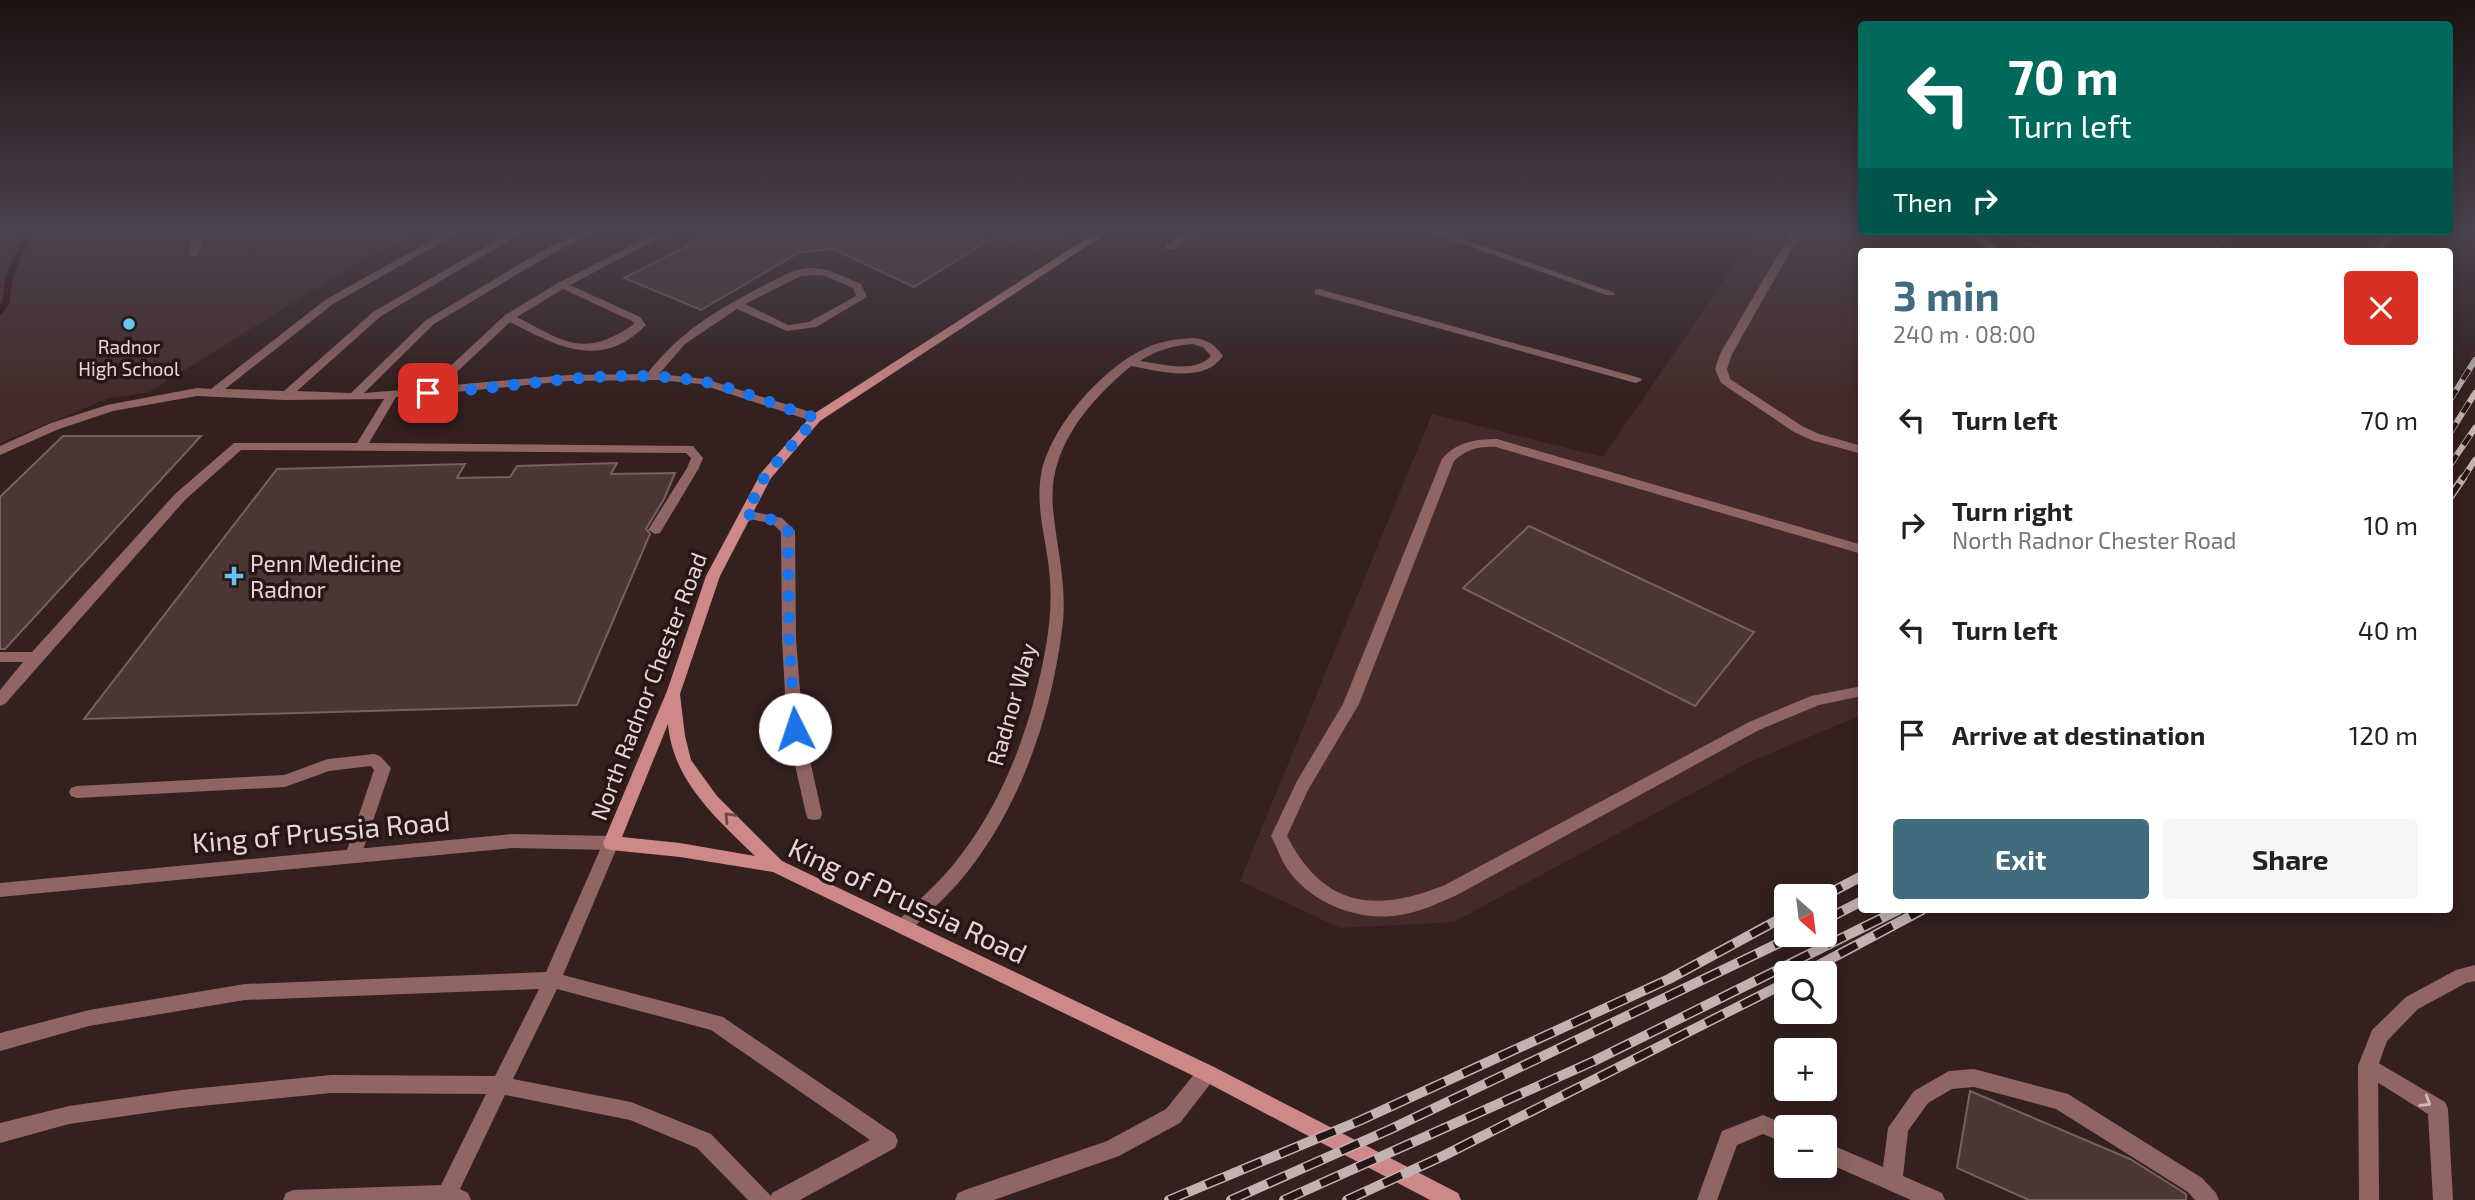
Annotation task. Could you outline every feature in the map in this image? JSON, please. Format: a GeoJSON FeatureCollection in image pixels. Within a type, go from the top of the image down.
{"type":"FeatureCollection","features":[{"type":"Feature","properties":{"kind":"main road","name":"North Radnor Chester Road"},"geometry":{"type":"LineString","coordinates":[[611,843],[674,691],[713,576],[765,476],[816,418],[1021,285]]}},
{"type":"Feature","properties":{"kind":"main road"},"geometry":{"type":"LineString","coordinates":[[674,691],[675,727],[683,760],[697,782],[776,866]]}},
{"type":"Feature","properties":{"kind":"main road","name":"King of Prussia Road"},"geometry":{"type":"LineString","coordinates":[[611,843],[680,850],[776,866],[1207,1073],[1451,1200]]}},
{"type":"Feature","properties":{"kind":"street"},"geometry":{"type":"LineString","coordinates":[[213,393],[329,302],[360,285]]}},
{"type":"Feature","properties":{"kind":"street"},"geometry":{"type":"LineString","coordinates":[[285,396],[377,314],[427,285]]}},
{"type":"Feature","properties":{"kind":"street"},"geometry":{"type":"LineString","coordinates":[[354,397],[430,321],[491,285]]}},
{"type":"Feature","properties":{"kind":"street"},"geometry":{"type":"LineString","coordinates":[[428,393],[509,317],[562,285],[636,319],[640,326],[600,348],[574,349],[509,317]]}},
{"type":"Feature","properties":{"kind":"street"},"geometry":{"type":"LineString","coordinates":[[650,377],[679,341],[701,323],[774,285]]}},
{"type":"Feature","properties":{"kind":"street"},"geometry":{"type":"LineString","coordinates":[[738,305],[787,328],[812,325],[862,297],[856,285]]}},
{"type":"Feature","properties":{"kind":"street"},"geometry":{"type":"LineString","coordinates":[[1587,285],[1610,293]]}},
{"type":"Feature","properties":{"kind":"street"},"geometry":{"type":"LineString","coordinates":[[1766,285],[1726,354],[1721,369],[1726,381],[1815,438],[1858,449]]}},
{"type":"Feature","properties":{"kind":"street"},"geometry":{"type":"LineString","coordinates":[[1320,292],[1636,380]]}},
{"type":"Feature","properties":{"kind":"street","name":"Radnor Way"},"geometry":{"type":"LineString","coordinates":[[903,927],[960,869],[1006,798],[1035,718],[1053,645],[1057,577],[1045,493],[1051,460],[1070,422],[1106,382],[1150,349],[1166,342],[1185,340],[1204,342],[1217,356],[1213,362],[1189,369],[1132,363]]}},
{"type":"Feature","properties":{"kind":"street"},"geometry":{"type":"LineString","coordinates":[[0,451],[55,426],[157,397],[213,393],[392,396],[568,378],[650,377],[701,381],[816,418]]}},
{"type":"Feature","properties":{"kind":"street"},"geometry":{"type":"LineString","coordinates":[[361,447],[392,396]]}},
{"type":"Feature","properties":{"kind":"street"},"geometry":{"type":"LineString","coordinates":[[1858,549],[1497,443],[1472,444],[1455,451],[1448,458],[1351,704],[1336,735],[1287,811],[1279,836],[1293,864],[1306,880],[1320,890],[1361,906],[1389,909],[1414,905],[1451,890],[1754,726],[1815,700],[1858,692]]}},
{"type":"Feature","properties":{"kind":"street"},"geometry":{"type":"LineString","coordinates":[[0,700],[180,497],[238,446],[690,449],[696,458],[689,478],[669,503],[655,530]]}},
{"type":"Feature","properties":{"kind":"street"},"geometry":{"type":"LineString","coordinates":[[746,514],[777,521],[788,531],[789,639],[795,729],[814,814]]}},
{"type":"Feature","properties":{"kind":"street"},"geometry":{"type":"LineString","coordinates":[[0,657],[36,657]]}},
{"type":"Feature","properties":{"kind":"street"},"geometry":{"type":"LineString","coordinates":[[77,792],[285,781],[328,765],[374,760],[383,768],[353,856]]}},
{"type":"Feature","properties":{"kind":"street","name":"King of Prussia Road"},"geometry":{"type":"LineString","coordinates":[[0,890],[512,841],[611,843]]}},
{"type":"Feature","properties":{"kind":"street"},"geometry":{"type":"LineString","coordinates":[[293,1200],[450,1198],[499,1084],[552,980],[611,843]]}},
{"type":"Feature","properties":{"kind":"street"},"geometry":{"type":"LineString","coordinates":[[2369,1200],[2368,1066],[2379,1036],[2412,1003],[2462,976],[2475,973]]}},
{"type":"Feature","properties":{"kind":"street"},"geometry":{"type":"LineString","coordinates":[[0,1042],[89,1018],[245,992],[552,980],[716,1023],[888,1141],[779,1200]]}},
{"type":"Feature","properties":{"kind":"street"},"geometry":{"type":"LineString","coordinates":[[2368,1066],[2438,1109],[2443,1200]]}},
{"type":"Feature","properties":{"kind":"street"},"geometry":{"type":"LineString","coordinates":[[965,1200],[1112,1149],[1173,1116],[1207,1073]]}},
{"type":"Feature","properties":{"kind":"street"},"geometry":{"type":"LineString","coordinates":[[1892,1181],[1898,1128],[1921,1097],[1949,1080],[1974,1078],[2061,1101],[2195,1185],[2209,1200]]}},
{"type":"Feature","properties":{"kind":"street"},"geometry":{"type":"LineString","coordinates":[[0,1133],[69,1115],[181,1099],[331,1084],[499,1084],[631,1111],[704,1141],[762,1200]]}},
{"type":"Feature","properties":{"kind":"street"},"geometry":{"type":"LineString","coordinates":[[1707,1200],[1729,1138],[1763,1124],[1774,1129]]}},
{"type":"Feature","properties":{"kind":"street"},"geometry":{"type":"LineString","coordinates":[[1837,1157],[1935,1200]]}},
{"type":"Feature","properties":{"kind":"shaded area"},"geometry":{"type":"Polygon","coordinates":[[[0,285],[322,285],[149,392],[107,399],[0,443],[0,285]]]}},
{"type":"Feature","properties":{"kind":"shaded area"},"geometry":{"type":"Polygon","coordinates":[[[1721,285],[1858,285],[1858,717],[1752,761],[1454,922],[1340,928],[1240,881],[1432,414],[1603,457],[1721,285]]]}},
{"type":"Feature","properties":{"kind":"building"},"geometry":{"type":"Polygon","coordinates":[[[641,285],[744,285],[701,310],[641,285]]]}},
{"type":"Feature","properties":{"kind":"building"},"geometry":{"type":"Polygon","coordinates":[[[63,436],[201,436],[5,649],[0,649],[0,497],[63,436]]]}},
{"type":"Feature","properties":{"kind":"building"},"geometry":{"type":"Polygon","coordinates":[[[617,463],[611,474],[675,473],[664,499],[646,529],[650,534],[577,705],[84,719],[277,469],[465,464],[457,478],[510,477],[517,466],[617,463]]]}},
{"type":"Feature","properties":{"kind":"building"},"geometry":{"type":"Polygon","coordinates":[[[1529,526],[1754,632],[1695,706],[1463,588],[1529,526]]]}},
{"type":"Feature","properties":{"kind":"building"},"geometry":{"type":"Polygon","coordinates":[[[1970,1091],[2130,1159],[2186,1194],[2186,1200],[2029,1200],[1957,1168],[1970,1091]]]}},
{"type":"Feature","properties":{"kind":"waterway"},"geometry":{"type":"LineString","coordinates":[[0,311],[6,302],[8,285]]}},
{"type":"Feature","properties":{"kind":"railway"},"geometry":{"type":"LineString","coordinates":[[2453,395],[2475,360]]}},
{"type":"Feature","properties":{"kind":"railway"},"geometry":{"type":"LineString","coordinates":[[2453,428],[2475,393]]}},
{"type":"Feature","properties":{"kind":"railway"},"geometry":{"type":"LineString","coordinates":[[2453,461],[2475,428]]}},
{"type":"Feature","properties":{"kind":"railway"},"geometry":{"type":"LineString","coordinates":[[2462,480],[2475,460]]}},
{"type":"Feature","properties":{"kind":"railway"},"geometry":{"type":"LineString","coordinates":[[2453,493],[2463,478]]}},
{"type":"Feature","properties":{"kind":"railway"},"geometry":{"type":"LineString","coordinates":[[1838,889],[1858,878]]}},
{"type":"Feature","properties":{"kind":"railway"},"geometry":{"type":"LineString","coordinates":[[1838,913],[1858,903]]}},
{"type":"Feature","properties":{"kind":"railway"},"geometry":{"type":"LineString","coordinates":[[1284,1200],[1594,1061],[1892,913]]}},
{"type":"Feature","properties":{"kind":"railway"},"geometry":{"type":"LineString","coordinates":[[1826,961],[1916,913]]}},
{"type":"Feature","properties":{"kind":"railway"},"geometry":{"type":"LineString","coordinates":[[1169,1200],[1359,1121],[1669,979],[1774,922]]}},
{"type":"Feature","properties":{"kind":"railway"},"geometry":{"type":"LineString","coordinates":[[1231,1200],[1391,1129],[1774,945]]}},
{"type":"Feature","properties":{"kind":"railway"},"geometry":{"type":"LineString","coordinates":[[1347,1200],[1443,1156],[1774,989]]}},
{"type":"Feature","properties":{"kind":"place","name":"Radnor High School"},"geometry":{"type":"Point","coordinates":[129,324]}},
{"type":"Feature","properties":{"kind":"place","name":"Penn Medicine Radnor"},"geometry":{"type":"Point","coordinates":[234,576]}},
{"type":"Feature","properties":{"kind":"route"},"geometry":{"type":"LineString","coordinates":[[428,393],[568,378],[658,377],[701,381],[816,418],[765,476],[746,514],[777,521],[788,531],[789,639],[795,729]]}}]}
